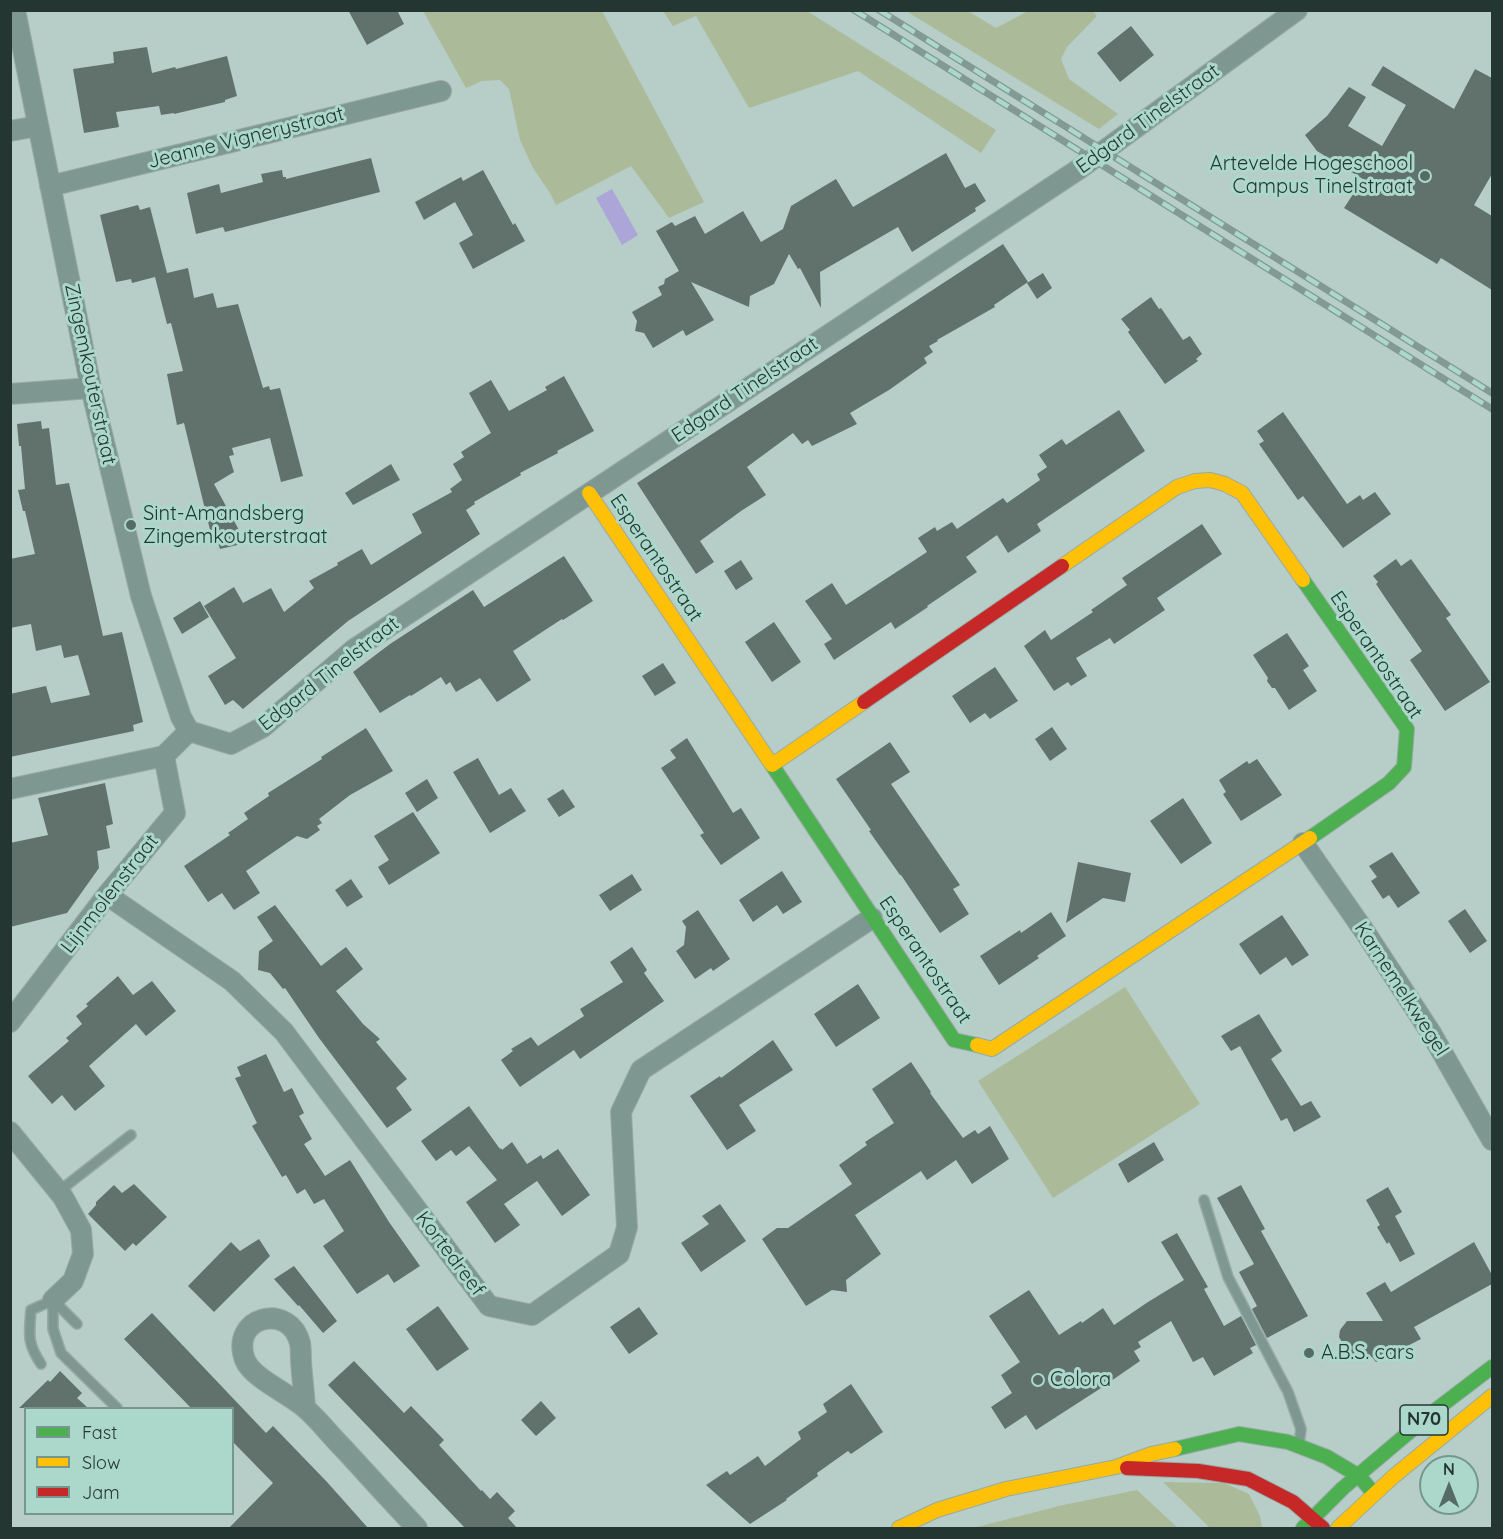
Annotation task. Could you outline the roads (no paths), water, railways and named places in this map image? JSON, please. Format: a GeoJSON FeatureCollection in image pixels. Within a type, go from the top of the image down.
{"type":"FeatureCollection","features":[{"type":"Feature","properties":{"kind":"street","name":"Zingemkouterstraat"},"geometry":{"type":"LineString","coordinates":[[15,10],[91,388],[141,596],[181,717],[189,731]]}},
{"type":"Feature","properties":{"kind":"street","name":"Edgard Tinelstraat"},"geometry":{"type":"LineString","coordinates":[[189,731],[231,744],[263,727],[353,650],[1079,169],[1297,10]]}},
{"type":"Feature","properties":{"kind":"street","name":"Jeanne Vignerystraat"},"geometry":{"type":"LineString","coordinates":[[50,186],[441,91]]}},
{"type":"Feature","properties":{"kind":"street"},"geometry":{"type":"LineString","coordinates":[[10,131],[38,126]]}},
{"type":"Feature","properties":{"kind":"street"},"geometry":{"type":"LineString","coordinates":[[10,394],[91,388]]}},
{"type":"Feature","properties":{"kind":"street","name":"Esperantostraat"},"geometry":{"type":"LineString","coordinates":[[589,493],[954,1040],[992,1049],[1303,843],[1389,783],[1404,767],[1407,729],[1242,492],[1218,481],[1204,479],[1178,487],[772,765]]}},
{"type":"Feature","properties":{"kind":"street"},"geometry":{"type":"LineString","coordinates":[[10,789],[164,756],[189,731]]}},
{"type":"Feature","properties":{"kind":"street","name":"Lijnmolenstraat"},"geometry":{"type":"LineString","coordinates":[[10,1022],[107,895],[175,813],[164,756]]}},
{"type":"Feature","properties":{"kind":"street","name":"Karnemelkwegel"},"geometry":{"type":"LineString","coordinates":[[1303,843],[1431,1033],[1492,1140]]}},
{"type":"Feature","properties":{"kind":"street","name":"Kortedreef"},"geometry":{"type":"LineString","coordinates":[[107,895],[232,981],[284,1032],[489,1306],[532,1315],[619,1254],[627,1227],[621,1112],[641,1070],[872,918]]}},
{"type":"Feature","properties":{"kind":"street"},"geometry":{"type":"LineString","coordinates":[[10,1132],[58,1192],[81,1230],[83,1254],[73,1281],[53,1300]]}},
{"type":"Feature","properties":{"kind":"street","name":"N70"},"geometry":{"type":"LineString","coordinates":[[1307,1524],[1343,1488],[1433,1412],[1492,1367]]}},
{"type":"Feature","properties":{"kind":"street","name":"N70"},"geometry":{"type":"LineString","coordinates":[[1338,1528],[1426,1448],[1492,1396]]}},
{"type":"Feature","properties":{"kind":"street"},"geometry":{"type":"LineString","coordinates":[[305,1407],[417,1528]]}},
{"type":"Feature","properties":{"kind":"street"},"geometry":{"type":"LineString","coordinates":[[899,1528],[937,1510],[1006,1489],[1116,1467],[1151,1454],[1239,1434],[1288,1442],[1327,1457],[1359,1476],[1374,1494]]}},
{"type":"Feature","properties":{"kind":"street"},"geometry":{"type":"LineString","coordinates":[[1116,1467],[1198,1471],[1248,1479],[1293,1502],[1307,1524],[1323,1528]]}},
{"type":"Feature","properties":{"kind":"lane"},"geometry":{"type":"LineString","coordinates":[[58,1192],[131,1135]]}},
{"type":"Feature","properties":{"kind":"lane"},"geometry":{"type":"LineString","coordinates":[[1204,1200],[1228,1278],[1288,1392],[1301,1429],[1298,1446]]}},
{"type":"Feature","properties":{"kind":"lane"},"geometry":{"type":"LineString","coordinates":[[53,1300],[77,1324]]}},
{"type":"Feature","properties":{"kind":"lane"},"geometry":{"type":"LineString","coordinates":[[41,1365],[32,1350],[29,1331],[32,1310],[53,1300]]}},
{"type":"Feature","properties":{"kind":"lane"},"geometry":{"type":"LineString","coordinates":[[53,1300],[53,1329],[61,1353],[116,1407]]}},
{"type":"Feature","properties":{"kind":"railway"},"geometry":{"type":"LineString","coordinates":[[854,10],[1492,409]]}},
{"type":"Feature","properties":{"kind":"railway"},"geometry":{"type":"LineString","coordinates":[[879,10],[1492,393]]}},
{"type":"Feature","properties":{"kind":"place","name":"Artevelde Hogeschool Campus Tinelstraat"},"geometry":{"type":"Point","coordinates":[1425,176]}},
{"type":"Feature","properties":{"kind":"place","name":"Sint-Amandsberg Zingemkouterstraat"},"geometry":{"type":"Point","coordinates":[131,525]}},
{"type":"Feature","properties":{"kind":"place","name":"A.B.S. cars"},"geometry":{"type":"Point","coordinates":[1309,1353]}},
{"type":"Feature","properties":{"kind":"place","name":"Colora"},"geometry":{"type":"Point","coordinates":[1038,1380]}}]}
